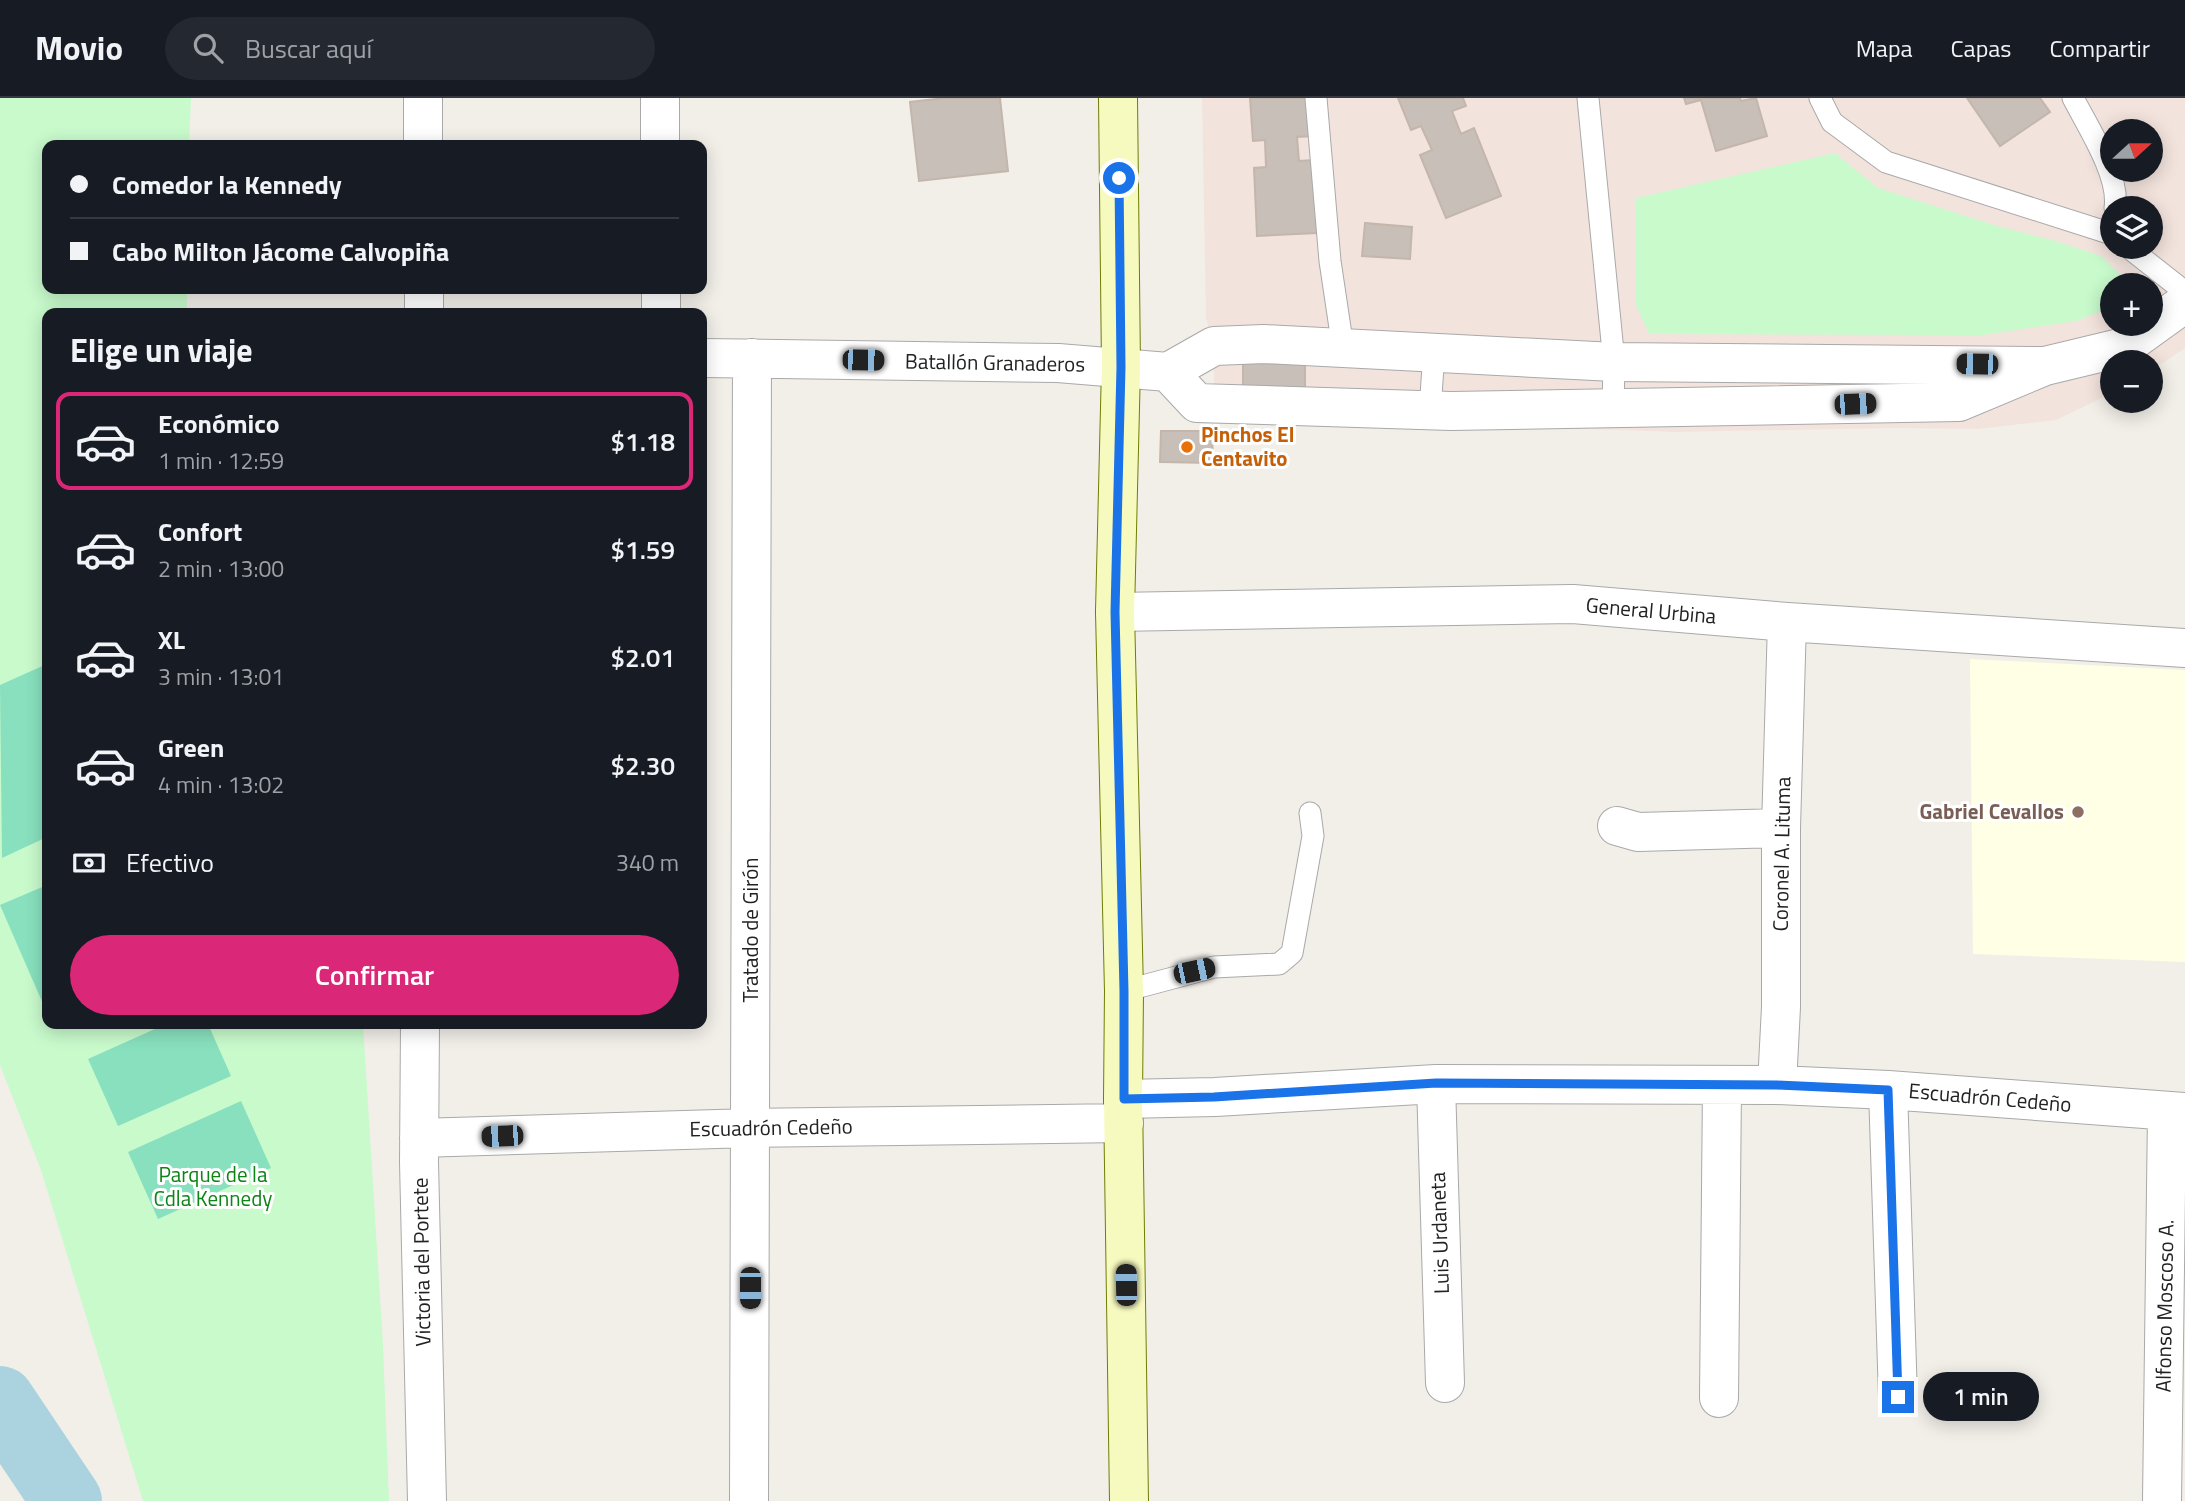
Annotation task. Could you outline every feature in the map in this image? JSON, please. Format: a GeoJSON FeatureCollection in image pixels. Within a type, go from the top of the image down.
{"type":"FeatureCollection","features":[{"type":"Feature","properties":{"kind":"main road"},"geometry":{"type":"LineString","coordinates":[[1118,98],[1121,367],[1115,612],[1124,991],[1129,1501]]}},
{"type":"Feature","properties":{"kind":"street"},"geometry":{"type":"LineString","coordinates":[[423,98],[424,140]]}},
{"type":"Feature","properties":{"kind":"street"},"geometry":{"type":"LineString","coordinates":[[660,98],[660,140]]}},
{"type":"Feature","properties":{"kind":"street"},"geometry":{"type":"LineString","coordinates":[[2045,366],[1614,362],[1264,344],[1214,346],[1168,372],[1197,403],[1430,410],[1613,410],[1959,402],[2045,366],[2124,347],[2185,303]]}},
{"type":"Feature","properties":{"kind":"street","name":"Batallón Granaderos"},"geometry":{"type":"LineString","coordinates":[[707,358],[1044,362],[1168,372]]}},
{"type":"Feature","properties":{"kind":"street","name":"Tratado de Girón"},"geometry":{"type":"LineString","coordinates":[[749,1501],[752,358]]}},
{"type":"Feature","properties":{"kind":"street","name":"General Urbina"},"geometry":{"type":"LineString","coordinates":[[1115,612],[1573,604],[1787,622],[2185,648]]}},
{"type":"Feature","properties":{"kind":"street","name":"Coronel A. Lituma"},"geometry":{"type":"LineString","coordinates":[[1777,1085],[1781,1007],[1781,828],[1787,622]]}},
{"type":"Feature","properties":{"kind":"street"},"geometry":{"type":"LineString","coordinates":[[1617,826],[1639,832],[1781,828]]}},
{"type":"Feature","properties":{"kind":"street","name":"Victoria del Portete"},"geometry":{"type":"LineString","coordinates":[[420,1029],[419,1138],[427,1501]]}},
{"type":"Feature","properties":{"kind":"street","name":"Escuadrón Cedeño"},"geometry":{"type":"LineString","coordinates":[[419,1138],[751,1128],[1124,1111],[1214,1097],[1436,1083],[1777,1085],[1888,1090],[2176,1112]]}},
{"type":"Feature","properties":{"kind":"street","name":"Luis Urdaneta"},"geometry":{"type":"LineString","coordinates":[[1436,1083],[1444,1383]]}},
{"type":"Feature","properties":{"kind":"street"},"geometry":{"type":"LineString","coordinates":[[1719,1398],[1721,1086]]}},
{"type":"Feature","properties":{"kind":"street"},"geometry":{"type":"LineString","coordinates":[[1888,1090],[1898,1397]]}},
{"type":"Feature","properties":{"kind":"street","name":"Alfonso Moscoso A."},"geometry":{"type":"LineString","coordinates":[[2162,1501],[2176,1112]]}},
{"type":"Feature","properties":{"kind":"lane"},"geometry":{"type":"LineString","coordinates":[[1316,98],[1330,261],[1343,348]]}},
{"type":"Feature","properties":{"kind":"lane"},"geometry":{"type":"LineString","coordinates":[[1588,98],[1614,362],[1613,410]]}},
{"type":"Feature","properties":{"kind":"lane"},"geometry":{"type":"LineString","coordinates":[[1820,98],[1832,122],[1886,162],[2100,228]]}},
{"type":"Feature","properties":{"kind":"lane"},"geometry":{"type":"LineString","coordinates":[[2073,98],[2099,147],[2117,196]]}},
{"type":"Feature","properties":{"kind":"lane"},"geometry":{"type":"LineString","coordinates":[[2143,259],[2185,292]]}},
{"type":"Feature","properties":{"kind":"lane"},"geometry":{"type":"LineString","coordinates":[[1430,410],[1434,352]]}},
{"type":"Feature","properties":{"kind":"lane"},"geometry":{"type":"LineString","coordinates":[[1124,991],[1214,967],[1279,964],[1292,953],[1313,836],[1310,813]]}},
{"type":"Feature","properties":{"kind":"shaded area"},"geometry":{"type":"Polygon","coordinates":[[[1202,98],[2185,98],[2185,348],[2163,363],[2163,350],[2100,350],[2100,399],[2056,420],[1978,429],[1676,432],[1418,423],[1214,422],[1214,346],[1206,318],[1202,98]]]}},
{"type":"Feature","properties":{"kind":"shaded area","name":"Gabriel Cevallos"},"geometry":{"type":"Polygon","coordinates":[[[1970,659],[2185,670],[2185,962],[1973,954],[1970,659]]]}},
{"type":"Feature","properties":{"kind":"green space","name":"Parque de la Cdla Kennedy"},"geometry":{"type":"Polygon","coordinates":[[[0,98],[191,98],[189,140],[42,140],[42,294],[187,294],[187,308],[42,308],[42,1029],[363,1029],[383,1345],[389,1501],[143,1501],[41,1170],[0,1065],[0,98]]]}},
{"type":"Feature","properties":{"kind":"green space"},"geometry":{"type":"Polygon","coordinates":[[[1835,153],[1878,188],[2100,256],[2100,259],[2104,259],[2119,273],[2100,273],[2100,312],[2076,321],[1983,335],[1649,334],[1636,305],[1636,198],[1835,153]]]}},
{"type":"Feature","properties":{"kind":"green space"},"geometry":{"type":"Polygon","coordinates":[[[42,666],[42,839],[2,858],[0,685],[42,666]]]}},
{"type":"Feature","properties":{"kind":"green space"},"geometry":{"type":"Polygon","coordinates":[[[42,887],[42,1002],[0,905],[42,887]]]}},
{"type":"Feature","properties":{"kind":"green space"},"geometry":{"type":"Polygon","coordinates":[[[155,1029],[210,1029],[231,1076],[118,1126],[88,1059],[155,1029]]]}},
{"type":"Feature","properties":{"kind":"green space"},"geometry":{"type":"Polygon","coordinates":[[[241,1101],[271,1168],[158,1219],[128,1152],[241,1101]]]}},
{"type":"Feature","properties":{"kind":"building"},"geometry":{"type":"Polygon","coordinates":[[[945,98],[1000,98],[1008,171],[919,181],[910,102],[945,98]]]}},
{"type":"Feature","properties":{"kind":"building"},"geometry":{"type":"Polygon","coordinates":[[[1250,98],[1311,98],[1313,136],[1297,137],[1299,161],[1313,160],[1317,233],[1257,236],[1254,168],[1266,167],[1265,140],[1253,141],[1250,98]]]}},
{"type":"Feature","properties":{"kind":"building"},"geometry":{"type":"Polygon","coordinates":[[[1398,98],[1463,98],[1466,106],[1452,111],[1461,134],[1474,128],[1501,196],[1446,218],[1420,155],[1432,150],[1421,126],[1411,130],[1398,98]]]}},
{"type":"Feature","properties":{"kind":"building"},"geometry":{"type":"Polygon","coordinates":[[[1684,98],[1740,98],[1741,101],[1756,98],[1767,136],[1716,151],[1701,100],[1686,104],[1684,98]]]}},
{"type":"Feature","properties":{"kind":"building"},"geometry":{"type":"Polygon","coordinates":[[[1967,98],[2040,98],[2050,112],[2000,146],[1967,98]]]}},
{"type":"Feature","properties":{"kind":"building"},"geometry":{"type":"Polygon","coordinates":[[[1365,223],[1412,227],[1410,259],[1362,256],[1365,223]]]}},
{"type":"Feature","properties":{"kind":"building"},"geometry":{"type":"Polygon","coordinates":[[[1243,358],[1305,359],[1305,392],[1243,390],[1243,358]]]}},
{"type":"Feature","properties":{"kind":"building","name":"Pinchos El Centavito"},"geometry":{"type":"Polygon","coordinates":[[[1161,431],[1212,431],[1213,463],[1160,462],[1161,431]]]}},
{"type":"Feature","properties":{"kind":"waterway"},"geometry":{"type":"LineString","coordinates":[[0,1401],[67,1501]]}},
{"type":"Feature","properties":{"kind":"place","name":"Pinchos El Centavito"},"geometry":{"type":"Point","coordinates":[1187,447]}},
{"type":"Feature","properties":{"kind":"place","name":"Gabriel Cevallos"},"geometry":{"type":"Point","coordinates":[2078,812]}},
{"type":"Feature","properties":{"kind":"route"},"geometry":{"type":"LineString","coordinates":[[1119,178],[1121,367],[1115,612],[1124,1099],[1214,1097],[1436,1083],[1777,1085],[1888,1090],[1898,1397]]}}]}
